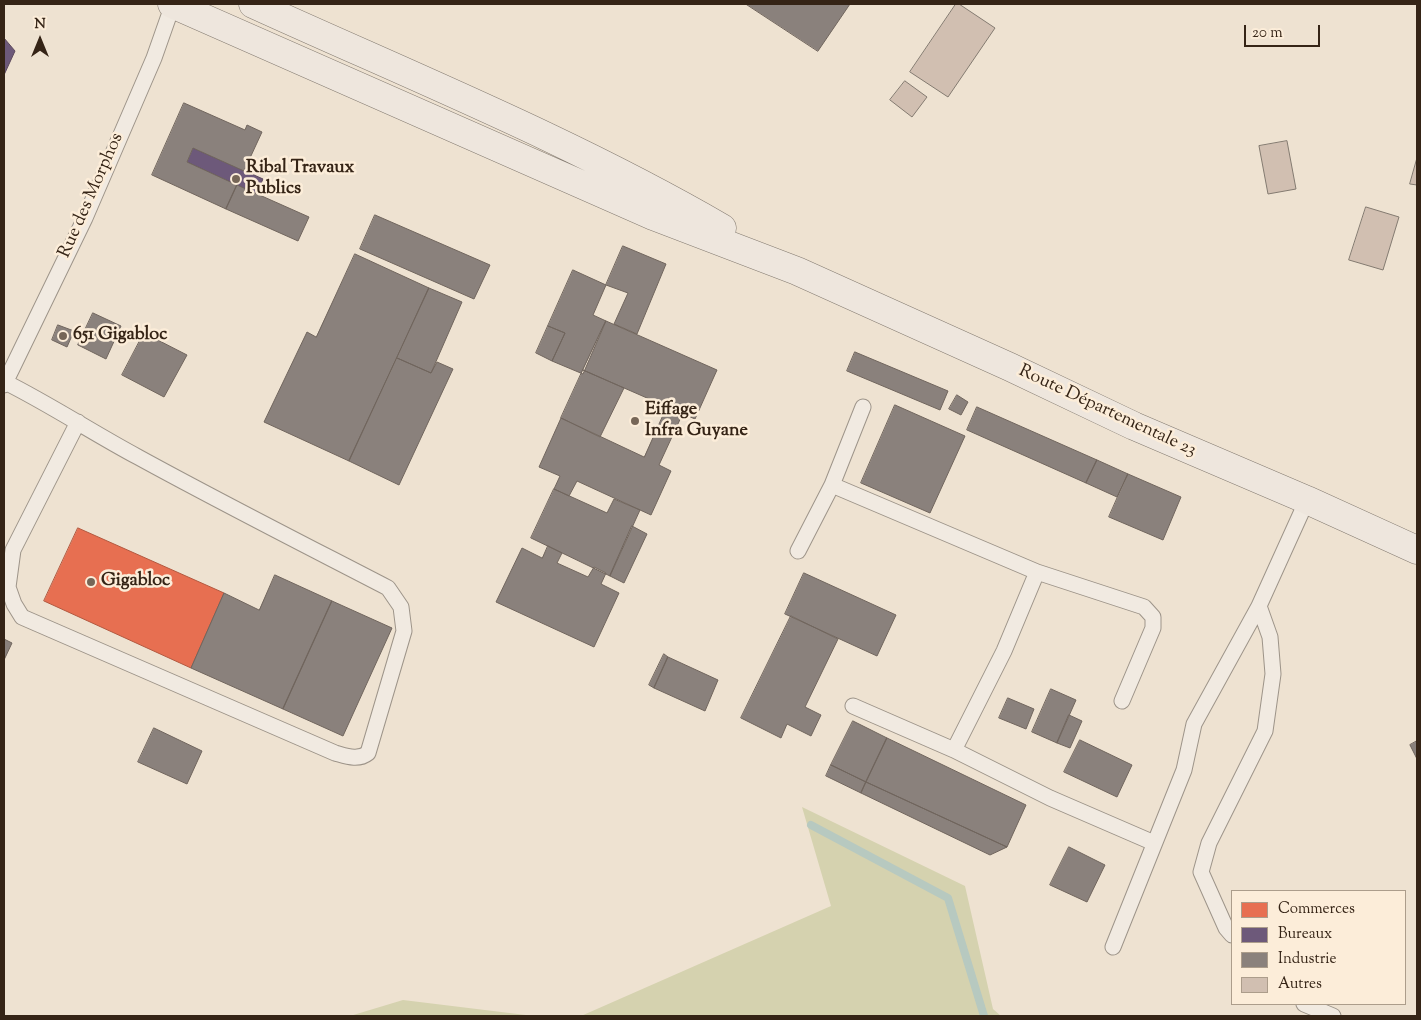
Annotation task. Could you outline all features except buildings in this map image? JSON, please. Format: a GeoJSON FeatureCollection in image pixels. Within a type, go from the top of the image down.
{"type":"FeatureCollection","features":[{"type":"Feature","properties":{"kind":"main road"},"geometry":{"type":"LineString","coordinates":[[173,4],[653,216],[797,271]]}},
{"type":"Feature","properties":{"kind":"main road"},"geometry":{"type":"LineString","coordinates":[[253,4],[453,92],[663,194],[797,271]]}},
{"type":"Feature","properties":{"kind":"main road","name":"Route Départementale 23"},"geometry":{"type":"LineString","coordinates":[[797,271],[1010,367],[1134,426],[1307,500],[1417,550]]}},
{"type":"Feature","properties":{"kind":"lane","name":"Rue des Morphos"},"geometry":{"type":"LineString","coordinates":[[5,384],[10,353],[85,218],[154,58],[173,4]]}},
{"type":"Feature","properties":{"kind":"lane"},"geometry":{"type":"LineString","coordinates":[[5,384],[78,422],[138,457],[388,588],[402,606],[404,631],[368,753],[354,758],[335,752],[22,617],[14,604],[8,587],[13,550],[78,422]]}},
{"type":"Feature","properties":{"kind":"lane"},"geometry":{"type":"LineString","coordinates":[[798,551],[832,485],[863,407]]}},
{"type":"Feature","properties":{"kind":"lane"},"geometry":{"type":"LineString","coordinates":[[832,485],[1037,572],[1144,607],[1153,617],[1153,628],[1122,701]]}},
{"type":"Feature","properties":{"kind":"lane"},"geometry":{"type":"LineString","coordinates":[[1113,946],[1184,770],[1194,724],[1259,606],[1307,500]]}},
{"type":"Feature","properties":{"kind":"lane"},"geometry":{"type":"LineString","coordinates":[[954,750],[1004,651],[1037,572]]}},
{"type":"Feature","properties":{"kind":"lane"},"geometry":{"type":"LineString","coordinates":[[1231,934],[1226,928],[1202,872],[1210,843],[1265,731],[1272,674],[1270,636],[1259,606]]}},
{"type":"Feature","properties":{"kind":"lane"},"geometry":{"type":"LineString","coordinates":[[853,706],[954,750],[1050,798],[1154,843]]}},
{"type":"Feature","properties":{"kind":"lane"},"geometry":{"type":"LineString","coordinates":[[1306,1005],[1333,1016]]}},
{"type":"Feature","properties":{"kind":"shaded area"},"geometry":{"type":"Polygon","coordinates":[[[802,807],[965,886],[993,1009],[1001,1016],[581,1016],[831,906],[802,807]]]}},
{"type":"Feature","properties":{"kind":"shaded area"},"geometry":{"type":"Polygon","coordinates":[[[403,1000],[534,1016],[350,1016],[403,1000]]]}},
{"type":"Feature","properties":{"kind":"waterway"},"geometry":{"type":"LineString","coordinates":[[811,825],[948,898],[984,1016]]}},
{"type":"Feature","properties":{"kind":"place","name":"Ribal Travaux Publics"},"geometry":{"type":"Point","coordinates":[236,179]}},
{"type":"Feature","properties":{"kind":"place","name":"651 Gigabloc"},"geometry":{"type":"Point","coordinates":[63,336]}},
{"type":"Feature","properties":{"kind":"place","name":"Eiffage Infra Guyane"},"geometry":{"type":"Point","coordinates":[635,421]}},
{"type":"Feature","properties":{"kind":"place","name":"Gigabloc"},"geometry":{"type":"Point","coordinates":[91,582]}}]}
